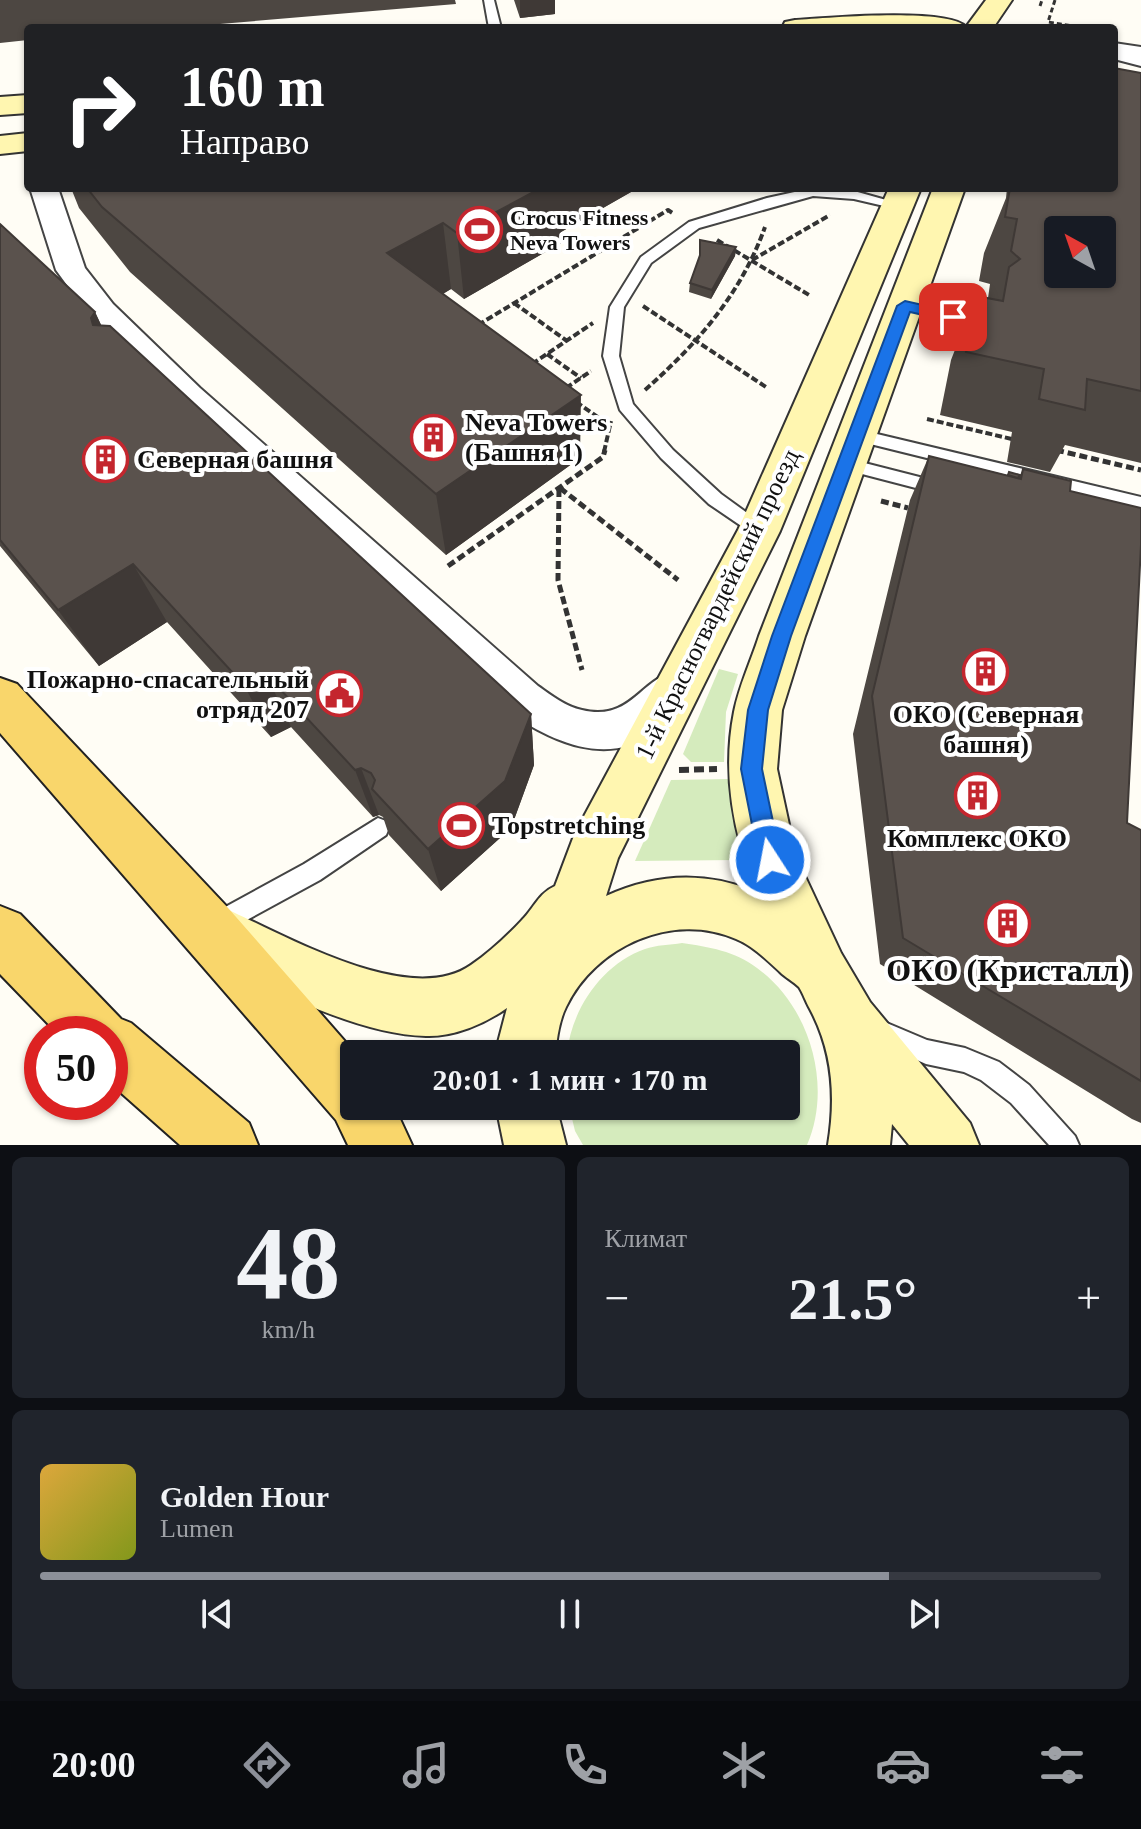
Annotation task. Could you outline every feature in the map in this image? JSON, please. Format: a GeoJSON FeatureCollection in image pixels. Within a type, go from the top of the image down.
{"type":"FeatureCollection","features":[{"type":"Feature","properties":{"kind":"main road"},"geometry":{"type":"LineString","coordinates":[[837,24],[953,16]]}},
{"type":"Feature","properties":{"kind":"main road"},"geometry":{"type":"LineString","coordinates":[[0,81],[16,118]]}},
{"type":"Feature","properties":{"kind":"main road"},"geometry":{"type":"LineString","coordinates":[[859,1145],[865,1114],[862,1067],[838,1003],[770,860],[752,769],[758,710],[782,636],[948,192]]}},
{"type":"Feature","properties":{"kind":"main road","name":"1-й Красногвардейский проезд"},"geometry":{"type":"LineString","coordinates":[[551,976],[594,851],[759,531],[901,196]]}},
{"type":"Feature","properties":{"kind":"main road"},"geometry":{"type":"LineString","coordinates":[[0,699],[209,929],[340,1081]]}},
{"type":"Feature","properties":{"kind":"main road"},"geometry":{"type":"LineString","coordinates":[[209,929],[366,997],[409,1008],[454,1004],[504,976],[554,928],[594,851]]}},
{"type":"Feature","properties":{"kind":"main road"},"geometry":{"type":"LineString","coordinates":[[526,1040],[536,1007],[551,976],[565,956],[596,928],[640,907],[688,901],[737,911],[782,935],[948,1145]]}},
{"type":"Feature","properties":{"kind":"main road"},"geometry":{"type":"LineString","coordinates":[[0,934],[80,1016]]}},
{"type":"Feature","properties":{"kind":"main road"},"geometry":{"type":"LineString","coordinates":[[128,1060],[227,1145]]}},
{"type":"Feature","properties":{"kind":"main road"},"geometry":{"type":"LineString","coordinates":[[368,1120],[381,1145]]}},
{"type":"Feature","properties":{"kind":"main road"},"geometry":{"type":"LineString","coordinates":[[529,1120],[535,1145]]}},
{"type":"Feature","properties":{"kind":"street"},"geometry":{"type":"LineString","coordinates":[[1118,53],[1141,54]]}},
{"type":"Feature","properties":{"kind":"street"},"geometry":{"type":"LineString","coordinates":[[45,192],[71,270],[150,373],[523,699],[557,722],[587,733],[617,729],[655,711],[685,674]]}},
{"type":"Feature","properties":{"kind":"lane"},"geometry":{"type":"LineString","coordinates":[[489,0],[494,24]]}},
{"type":"Feature","properties":{"kind":"lane"},"geometry":{"type":"LineString","coordinates":[[1118,54],[1141,63]]}},
{"type":"Feature","properties":{"kind":"lane"},"geometry":{"type":"LineString","coordinates":[[759,531],[715,499],[677,463],[626,406],[611,356],[621,301],[646,260],[694,225],[803,192]]}},
{"type":"Feature","properties":{"kind":"lane"},"geometry":{"type":"LineString","coordinates":[[828,192],[901,196]]}},
{"type":"Feature","properties":{"kind":"lane"},"geometry":{"type":"LineString","coordinates":[[905,306],[983,323]]}},
{"type":"Feature","properties":{"kind":"lane"},"geometry":{"type":"LineString","coordinates":[[851,449],[950,491]]}},
{"type":"Feature","properties":{"kind":"lane"},"geometry":{"type":"LineString","coordinates":[[851,449],[1141,504]]}},
{"type":"Feature","properties":{"kind":"lane"},"geometry":{"type":"LineString","coordinates":[[209,929],[312,872],[378,828]]}},
{"type":"Feature","properties":{"kind":"lane"},"geometry":{"type":"LineString","coordinates":[[838,1003],[926,1052],[965,1060],[990,1071],[1020,1094],[1066,1145]]}},
{"type":"Feature","properties":{"kind":"path"},"geometry":{"type":"LineString","coordinates":[[1040,6],[1042,0]]}},
{"type":"Feature","properties":{"kind":"path"},"geometry":{"type":"LineString","coordinates":[[1055,0],[1048,22],[1061,24]]}},
{"type":"Feature","properties":{"kind":"path"},"geometry":{"type":"LineString","coordinates":[[448,566],[603,457],[608,424],[709,329],[740,284],[760,242],[772,201]]}},
{"type":"Feature","properties":{"kind":"path"},"geometry":{"type":"LineString","coordinates":[[751,261],[838,210]]}},
{"type":"Feature","properties":{"kind":"path"},"geometry":{"type":"LineString","coordinates":[[529,366],[621,301],[697,341],[766,387]]}},
{"type":"Feature","properties":{"kind":"path"},"geometry":{"type":"LineString","coordinates":[[514,303],[567,341]]}},
{"type":"Feature","properties":{"kind":"path"},"geometry":{"type":"LineString","coordinates":[[475,327],[486,334]]}},
{"type":"Feature","properties":{"kind":"path"},"geometry":{"type":"LineString","coordinates":[[547,354],[581,378]]}},
{"type":"Feature","properties":{"kind":"path"},"geometry":{"type":"LineString","coordinates":[[608,424],[561,391],[611,356]]}},
{"type":"Feature","properties":{"kind":"path"},"geometry":{"type":"LineString","coordinates":[[927,419],[1019,441]]}},
{"type":"Feature","properties":{"kind":"path"},"geometry":{"type":"LineString","coordinates":[[1049,448],[1141,470]]}},
{"type":"Feature","properties":{"kind":"path"},"geometry":{"type":"LineString","coordinates":[[559,488],[678,580]]}},
{"type":"Feature","properties":{"kind":"path"},"geometry":{"type":"LineString","coordinates":[[559,488],[558,580],[582,670]]}},
{"type":"Feature","properties":{"kind":"path"},"geometry":{"type":"LineString","coordinates":[[881,501],[908,508]]}},
{"type":"Feature","properties":{"kind":"path"},"geometry":{"type":"LineString","coordinates":[[687,763],[692,770]]}},
{"type":"Feature","properties":{"kind":"path"},"geometry":{"type":"LineString","coordinates":[[675,770],[726,769]]}},
{"type":"Feature","properties":{"kind":"green space"},"geometry":{"type":"Polygon","coordinates":[[[719,669],[738,674],[726,712],[724,762],[691,762],[683,754],[719,669]]]}},
{"type":"Feature","properties":{"kind":"green space"},"geometry":{"type":"Polygon","coordinates":[[[728,779],[741,847],[736,860],[635,861],[671,780],[728,779]]]}},
{"type":"Feature","properties":{"kind":"green space"},"geometry":{"type":"Polygon","coordinates":[[[682,943],[740,957],[775,984],[791,1003],[812,1049],[817,1073],[818,1098],[807,1145],[583,1145],[572,1120],[800,1120],[800,1040],[569,1040],[582,1005],[602,977],[629,956],[658,946],[682,943]]]}},
{"type":"Feature","properties":{"kind":"building"},"geometry":{"type":"Polygon","coordinates":[[[1118,69],[1141,73],[1141,391],[1087,379],[1085,410],[1039,399],[1044,369],[966,352],[976,296],[1003,301],[1009,267],[1020,259],[1011,251],[1017,219],[1005,217],[1009,192],[1118,192],[1118,69]]]}},
{"type":"Feature","properties":{"kind":"building"},"geometry":{"type":"Polygon","coordinates":[[[90,192],[534,192],[457,233],[443,223],[387,253],[581,395],[436,494],[102,207],[90,192]]]}},
{"type":"Feature","properties":{"kind":"building"},"geometry":{"type":"Polygon","coordinates":[[[0,224],[95,312],[91,318],[93,325],[110,326],[531,714],[505,781],[428,849],[372,789],[375,780],[371,773],[361,768],[355,770],[266,674],[244,685],[133,564],[58,610],[0,540],[0,224]]]}},
{"type":"Feature","properties":{"kind":"building"},"geometry":{"type":"Polygon","coordinates":[[[700,240],[736,247],[712,290],[690,283],[700,255],[700,240]]]}},
{"type":"Feature","properties":{"kind":"building","name":"Комплекс ОКО"},"geometry":{"type":"Polygon","coordinates":[[[929,456],[1021,479],[1023,469],[1071,481],[1070,491],[1141,508],[1127,823],[1141,830],[1141,1081],[903,938],[872,696],[929,456]]]}},
{"type":"Feature","properties":{"kind":"place","name":"Crocus Fitness Neva Towers"},"geometry":{"type":"Point","coordinates":[479,230]}},
{"type":"Feature","properties":{"kind":"place","name":"Neva Towers (Башня 1)"},"geometry":{"type":"Point","coordinates":[434,437]}},
{"type":"Feature","properties":{"kind":"place","name":"Северная башня"},"geometry":{"type":"Point","coordinates":[106,459]}},
{"type":"Feature","properties":{"kind":"place","name":"ОКО (Северная башня)"},"geometry":{"type":"Point","coordinates":[986,671]}},
{"type":"Feature","properties":{"kind":"place","name":"Пожарно-спасательный отряд 207"},"geometry":{"type":"Point","coordinates":[340,694]}},
{"type":"Feature","properties":{"kind":"place","name":"Комплекс ОКО"},"geometry":{"type":"Point","coordinates":[977,795]}},
{"type":"Feature","properties":{"kind":"place","name":"Topstretching"},"geometry":{"type":"Point","coordinates":[461,825]}},
{"type":"Feature","properties":{"kind":"place","name":"ОКО (Кристалл)"},"geometry":{"type":"Point","coordinates":[1008,923]}},
{"type":"Feature","properties":{"kind":"route"},"geometry":{"type":"LineString","coordinates":[[770,860],[752,769],[758,710],[782,636],[905,306],[953,317]]}}]}
